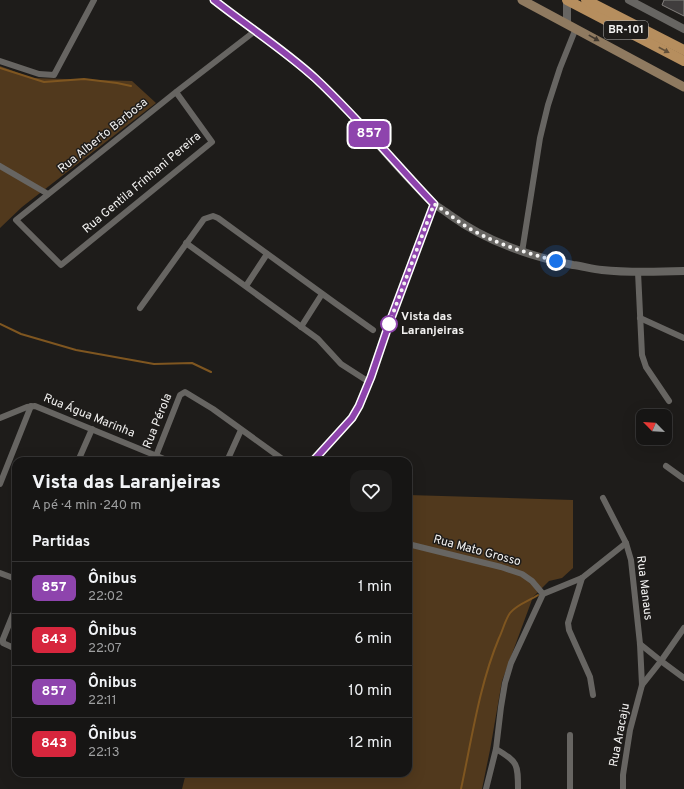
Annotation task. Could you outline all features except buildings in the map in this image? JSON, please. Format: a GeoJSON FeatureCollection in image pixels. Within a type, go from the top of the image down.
{"type":"FeatureCollection","features":[{"type":"Feature","properties":{"kind":"main road"},"geometry":{"type":"LineString","coordinates":[[522,0],[684,87]]}},
{"type":"Feature","properties":{"kind":"main road","name":"BR-101"},"geometry":{"type":"LineString","coordinates":[[567,0],[684,61]]}},
{"type":"Feature","properties":{"kind":"main road","name":"BR-101"},"geometry":{"type":"LineString","coordinates":[[586,0],[684,50]]}},
{"type":"Feature","properties":{"kind":"street"},"geometry":{"type":"LineString","coordinates":[[0,61],[39,74],[54,75],[94,0]]}},
{"type":"Feature","properties":{"kind":"street"},"geometry":{"type":"LineString","coordinates":[[214,0],[292,58],[332,95],[434,204],[471,230],[493,241],[522,252],[556,261],[601,270],[638,272],[684,271]]}},
{"type":"Feature","properties":{"kind":"street"},"geometry":{"type":"LineString","coordinates":[[567,0],[567,23]]}},
{"type":"Feature","properties":{"kind":"street"},"geometry":{"type":"LineString","coordinates":[[629,0],[684,29]]}},
{"type":"Feature","properties":{"kind":"street"},"geometry":{"type":"LineString","coordinates":[[522,252],[540,138],[548,105],[560,68],[576,28]]}},
{"type":"Feature","properties":{"kind":"street","name":"Rua Alberto Barbosa"},"geometry":{"type":"LineString","coordinates":[[61,265],[16,220],[255,31]]}},
{"type":"Feature","properties":{"kind":"street","name":"Rua Gentila Frinhani Pereira"},"geometry":{"type":"LineString","coordinates":[[61,265],[212,142],[176,92]]}},
{"type":"Feature","properties":{"kind":"street"},"geometry":{"type":"LineString","coordinates":[[0,166],[48,194]]}},
{"type":"Feature","properties":{"kind":"street"},"geometry":{"type":"LineString","coordinates":[[317,457],[352,418],[359,406],[434,204]]}},
{"type":"Feature","properties":{"kind":"street"},"geometry":{"type":"LineString","coordinates":[[140,308],[204,219],[213,216],[218,218],[373,330]]}},
{"type":"Feature","properties":{"kind":"street"},"geometry":{"type":"LineString","coordinates":[[186,243],[318,339],[341,364],[369,382]]}},
{"type":"Feature","properties":{"kind":"street"},"geometry":{"type":"LineString","coordinates":[[246,286],[267,254]]}},
{"type":"Feature","properties":{"kind":"street"},"geometry":{"type":"LineString","coordinates":[[638,272],[643,361],[669,401]]}},
{"type":"Feature","properties":{"kind":"street"},"geometry":{"type":"LineString","coordinates":[[301,327],[322,294]]}},
{"type":"Feature","properties":{"kind":"street"},"geometry":{"type":"LineString","coordinates":[[640,318],[684,338]]}},
{"type":"Feature","properties":{"kind":"street","name":"Rua Pérola"},"geometry":{"type":"LineString","coordinates":[[155,457],[180,396],[185,392],[213,409],[241,430]]}},
{"type":"Feature","properties":{"kind":"street"},"geometry":{"type":"LineString","coordinates":[[0,484],[31,406]]}},
{"type":"Feature","properties":{"kind":"street","name":"Rua Água Marinha"},"geometry":{"type":"LineString","coordinates":[[0,418],[31,406],[92,429],[153,457]]}},
{"type":"Feature","properties":{"kind":"street"},"geometry":{"type":"LineString","coordinates":[[80,457],[92,429]]}},
{"type":"Feature","properties":{"kind":"street"},"geometry":{"type":"LineString","coordinates":[[229,457],[241,430],[279,457]]}},
{"type":"Feature","properties":{"kind":"street"},"geometry":{"type":"LineString","coordinates":[[666,466],[684,479]]}},
{"type":"Feature","properties":{"kind":"street","name":"Rua Manaus"},"geometry":{"type":"LineString","coordinates":[[603,498],[626,543],[631,560],[640,644],[642,685]]}},
{"type":"Feature","properties":{"kind":"street"},"geometry":{"type":"LineString","coordinates":[[486,789],[496,749],[505,683],[511,663],[543,594],[582,578],[626,543]]}},
{"type":"Feature","properties":{"kind":"street","name":"Rua Mato Grosso"},"geometry":{"type":"LineString","coordinates":[[412,545],[501,567],[522,574],[532,581],[543,594]]}},
{"type":"Feature","properties":{"kind":"street"},"geometry":{"type":"LineString","coordinates":[[0,573],[12,578]]}},
{"type":"Feature","properties":{"kind":"street"},"geometry":{"type":"LineString","coordinates":[[582,578],[568,623],[569,630],[590,677],[593,695]]}},
{"type":"Feature","properties":{"kind":"street"},"geometry":{"type":"LineString","coordinates":[[12,616],[4,634],[3,643],[12,647]]}},
{"type":"Feature","properties":{"kind":"street"},"geometry":{"type":"LineString","coordinates":[[642,685],[684,628]]}},
{"type":"Feature","properties":{"kind":"street"},"geometry":{"type":"LineString","coordinates":[[640,644],[684,678]]}},
{"type":"Feature","properties":{"kind":"street","name":"Rua Aracaju"},"geometry":{"type":"LineString","coordinates":[[623,789],[623,775],[630,730],[642,685]]}},
{"type":"Feature","properties":{"kind":"street"},"geometry":{"type":"LineString","coordinates":[[570,736],[570,789]]}},
{"type":"Feature","properties":{"kind":"street"},"geometry":{"type":"LineString","coordinates":[[496,749],[511,758],[515,763],[518,770],[518,789]]}},
{"type":"Feature","properties":{"kind":"shaded area"},"geometry":{"type":"Polygon","coordinates":[[[0,66],[32,78],[132,81],[156,103],[22,207],[0,228],[0,66]]]}},
{"type":"Feature","properties":{"kind":"shaded area"},"geometry":{"type":"Polygon","coordinates":[[[412,495],[573,500],[573,568],[562,578],[549,581],[533,597],[502,681],[482,789],[182,789],[185,777],[412,777],[412,495]]]}},
{"type":"Feature","properties":{"kind":"waterway"},"geometry":{"type":"LineString","coordinates":[[0,68],[44,82],[84,79],[131,86]]}},
{"type":"Feature","properties":{"kind":"waterway"},"geometry":{"type":"LineString","coordinates":[[0,324],[21,334],[76,350],[154,364],[192,363],[211,372]]}},
{"type":"Feature","properties":{"kind":"waterway"},"geometry":{"type":"LineString","coordinates":[[461,789],[481,693],[492,656],[505,622],[510,613],[516,607],[538,595]]}},
{"type":"Feature","properties":{"kind":"bus line","name":"857"},"geometry":{"type":"LineString","coordinates":[[214,0],[292,58],[313,77],[356,119],[434,204],[359,406],[352,418],[316,457]]}},
{"type":"Feature","properties":{"kind":"place","name":"Vista das Laranjeiras"},"geometry":{"type":"Point","coordinates":[389,324]}},
{"type":"Feature","properties":{"kind":"route"},"geometry":{"type":"LineString","coordinates":[[389,324],[434,204],[471,230],[493,241],[509,248],[556,261]]}}]}
